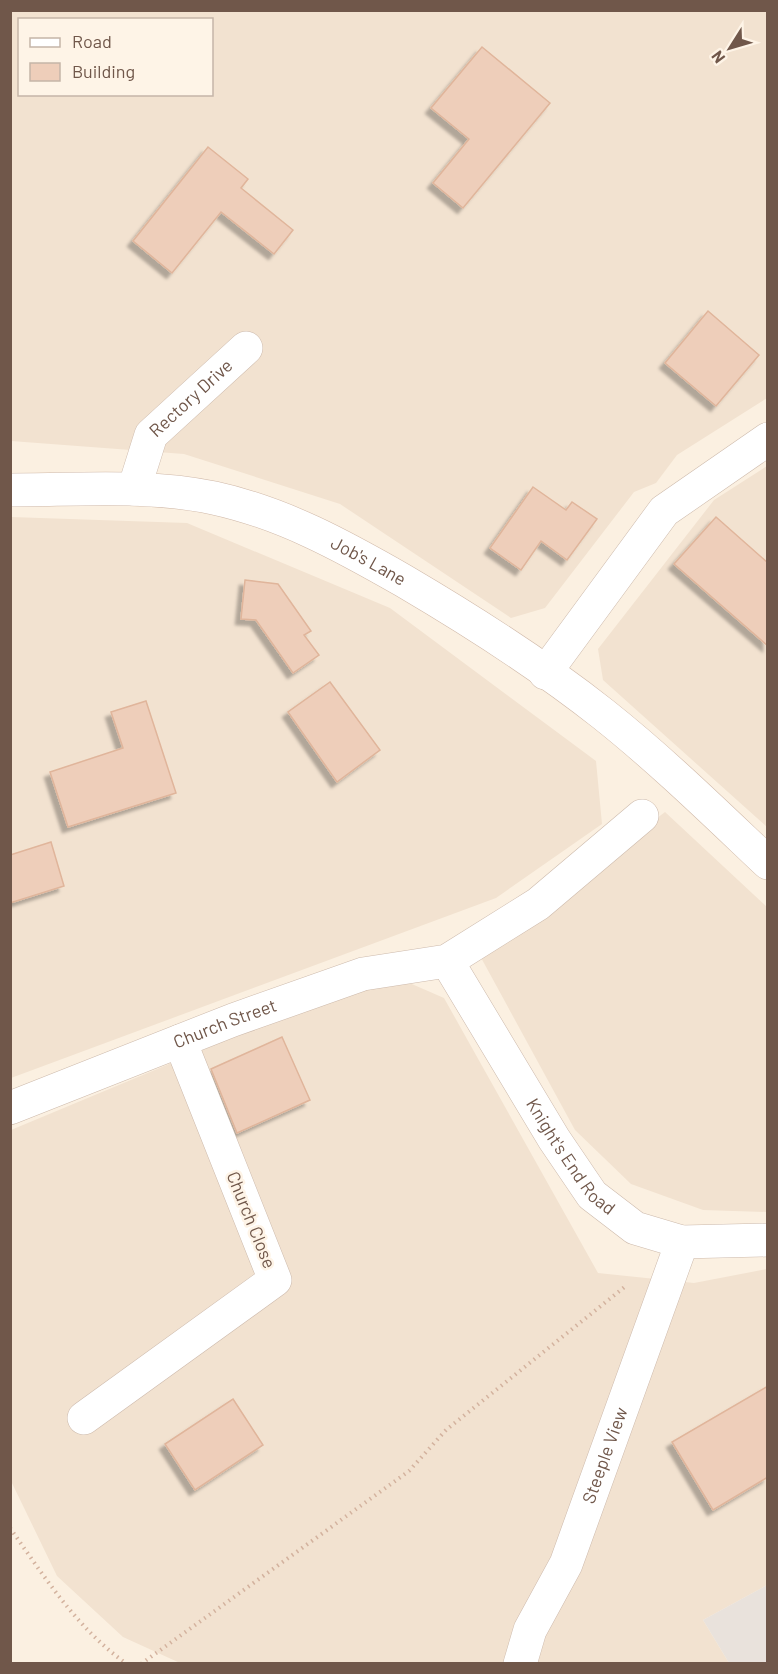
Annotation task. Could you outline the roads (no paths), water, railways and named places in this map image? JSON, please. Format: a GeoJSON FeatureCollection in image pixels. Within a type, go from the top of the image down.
{"type":"FeatureCollection","features":[{"type":"Feature","properties":{"kind":"street","name":"Rectory Drive"},"geometry":{"type":"LineString","coordinates":[[134,489],[152,435],[246,348]]}},
{"type":"Feature","properties":{"kind":"street"},"geometry":{"type":"LineString","coordinates":[[545,673],[664,511],[768,439]]}},
{"type":"Feature","properties":{"kind":"street","name":"Job's Lane"},"geometry":{"type":"LineString","coordinates":[[10,490],[134,489],[212,498],[261,510],[339,543],[465,617],[602,714],[673,774],[768,863]]}},
{"type":"Feature","properties":{"kind":"street"},"geometry":{"type":"LineString","coordinates":[[447,961],[538,904],[642,816]]}},
{"type":"Feature","properties":{"kind":"street","name":"Church Street"},"geometry":{"type":"LineString","coordinates":[[10,1108],[180,1041],[363,974],[447,961]]}},
{"type":"Feature","properties":{"kind":"street","name":"Knight's End Road"},"geometry":{"type":"LineString","coordinates":[[447,961],[554,1139],[592,1194],[635,1228],[682,1242],[768,1240]]}},
{"type":"Feature","properties":{"kind":"street","name":"Church Close"},"geometry":{"type":"LineString","coordinates":[[84,1418],[275,1280],[180,1041]]}},
{"type":"Feature","properties":{"kind":"street","name":"Steeple View"},"geometry":{"type":"LineString","coordinates":[[520,1664],[530,1630],[566,1564],[682,1242]]}}]}
